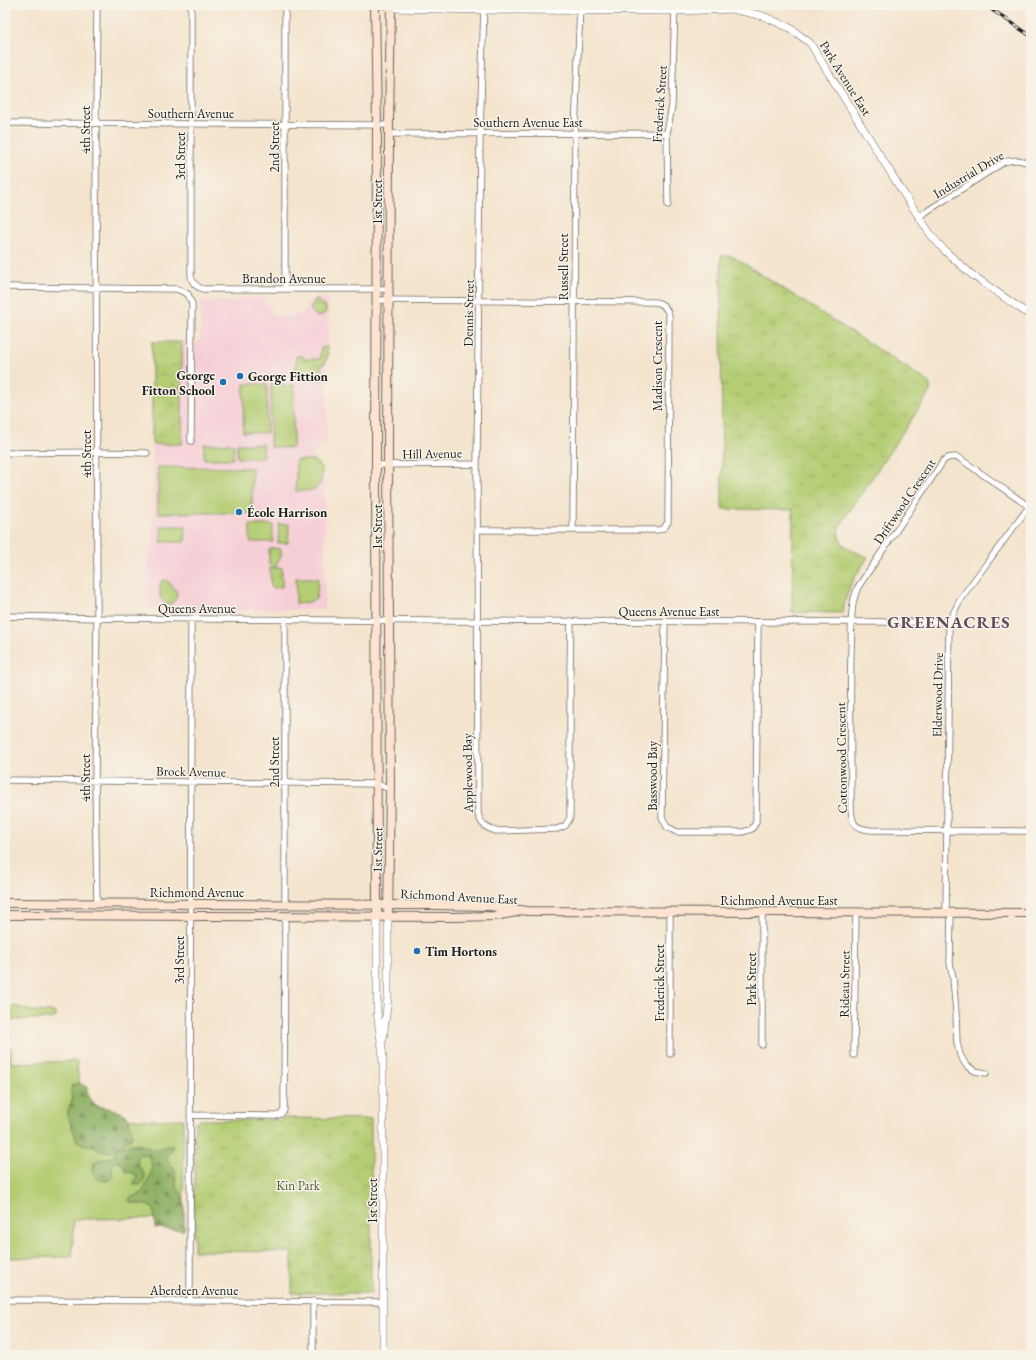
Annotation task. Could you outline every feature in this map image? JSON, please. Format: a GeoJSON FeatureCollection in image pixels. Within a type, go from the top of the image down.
{"type":"FeatureCollection","features":[{"type":"Feature","properties":{"kind":"main road","name":"1st Street"},"geometry":{"type":"LineString","coordinates":[[375,5],[377,125],[376,465],[378,917]]}},
{"type":"Feature","properties":{"kind":"main road","name":"1st Street"},"geometry":{"type":"LineString","coordinates":[[388,917],[390,788],[388,465],[390,134],[389,6]]}},
{"type":"Feature","properties":{"kind":"main road","name":"Richmond Avenue"},"geometry":{"type":"LineString","coordinates":[[5,903],[388,904]]}},
{"type":"Feature","properties":{"kind":"main road","name":"Richmond Avenue East"},"geometry":{"type":"LineString","coordinates":[[388,904],[480,906],[528,911],[1031,913]]}},
{"type":"Feature","properties":{"kind":"main road","name":"Richmond Avenue East"},"geometry":{"type":"LineString","coordinates":[[388,917],[494,916],[528,911]]}},
{"type":"Feature","properties":{"kind":"main road","name":"Richmond Avenue"},"geometry":{"type":"LineString","coordinates":[[5,915],[388,917]]}},
{"type":"Feature","properties":{"kind":"street","name":"4th Street"},"geometry":{"type":"LineString","coordinates":[[97,5],[97,618],[95,781],[97,904]]}},
{"type":"Feature","properties":{"kind":"street","name":"3rd Street"},"geometry":{"type":"LineString","coordinates":[[191,5],[191,276],[193,283]]}},
{"type":"Feature","properties":{"kind":"street","name":"2nd Street"},"geometry":{"type":"LineString","coordinates":[[285,5],[285,289]]}},
{"type":"Feature","properties":{"kind":"street","name":"Park Avenue East"},"geometry":{"type":"LineString","coordinates":[[389,6],[732,9],[763,16],[790,28],[810,43],[918,217],[944,250],[971,274],[1031,316]]}},
{"type":"Feature","properties":{"kind":"street","name":"Dennis Street"},"geometry":{"type":"LineString","coordinates":[[478,621],[477,464],[480,133],[484,8]]}},
{"type":"Feature","properties":{"kind":"street","name":"Russell Street"},"geometry":{"type":"LineString","coordinates":[[573,530],[575,133],[580,8]]}},
{"type":"Feature","properties":{"kind":"street","name":"Frederick Street"},"geometry":{"type":"LineString","coordinates":[[668,205],[667,133],[672,106],[675,8]]}},
{"type":"Feature","properties":{"kind":"street","name":"Southern Avenue"},"geometry":{"type":"LineString","coordinates":[[5,123],[389,125]]}},
{"type":"Feature","properties":{"kind":"street","name":"Southern Avenue East"},"geometry":{"type":"LineString","coordinates":[[390,134],[667,133]]}},
{"type":"Feature","properties":{"kind":"street","name":"Industrial Drive"},"geometry":{"type":"LineString","coordinates":[[918,217],[1004,162],[1014,159],[1027,162],[1031,165]]}},
{"type":"Feature","properties":{"kind":"street","name":"Brandon Avenue"},"geometry":{"type":"LineString","coordinates":[[193,283],[202,289],[389,289]]}},
{"type":"Feature","properties":{"kind":"street"},"geometry":{"type":"LineString","coordinates":[[5,287],[178,289],[188,294],[192,304],[191,441]]}},
{"type":"Feature","properties":{"kind":"street","name":"Madison Crescent"},"geometry":{"type":"LineString","coordinates":[[376,300],[654,302],[661,303],[669,315],[668,522],[664,528],[658,530],[477,530]]}},
{"type":"Feature","properties":{"kind":"street"},"geometry":{"type":"LineString","coordinates":[[5,453],[147,453]]}},
{"type":"Feature","properties":{"kind":"street","name":"Driftwood Crescent"},"geometry":{"type":"LineString","coordinates":[[852,622],[854,599],[858,587],[941,464],[949,457],[959,458],[1030,506]]}},
{"type":"Feature","properties":{"kind":"street","name":"Hill Avenue"},"geometry":{"type":"LineString","coordinates":[[376,465],[477,464]]}},
{"type":"Feature","properties":{"kind":"street","name":"Elderwood Drive"},"geometry":{"type":"LineString","coordinates":[[986,1073],[975,1071],[966,1065],[960,1055],[957,1043],[956,1012],[950,963],[951,924],[948,912],[946,830],[949,622],[961,598],[1030,506]]}},
{"type":"Feature","properties":{"kind":"street","name":"Queens Avenue"},"geometry":{"type":"LineString","coordinates":[[5,616],[389,620]]}},
{"type":"Feature","properties":{"kind":"street","name":"3rd Street"},"geometry":{"type":"LineString","coordinates":[[190,1301],[191,618]]}},
{"type":"Feature","properties":{"kind":"street","name":"2nd Street"},"geometry":{"type":"LineString","coordinates":[[285,619],[285,904]]}},
{"type":"Feature","properties":{"kind":"street","name":"Queens Avenue East"},"geometry":{"type":"LineString","coordinates":[[389,620],[949,622]]}},
{"type":"Feature","properties":{"kind":"street","name":"Applewood Bay"},"geometry":{"type":"LineString","coordinates":[[478,621],[478,814],[481,823],[487,828],[496,831],[557,829],[565,826],[570,818],[571,621]]}},
{"type":"Feature","properties":{"kind":"street","name":"Basswood Bay"},"geometry":{"type":"LineString","coordinates":[[665,622],[662,817],[667,827],[677,832],[743,832],[752,829],[756,822],[758,622]]}},
{"type":"Feature","properties":{"kind":"street","name":"Cottonwood Crescent"},"geometry":{"type":"LineString","coordinates":[[852,622],[851,818],[854,825],[860,829],[870,830],[946,830]]}},
{"type":"Feature","properties":{"kind":"street","name":"Brock Avenue"},"geometry":{"type":"LineString","coordinates":[[5,780],[377,784],[390,788]]}},
{"type":"Feature","properties":{"kind":"street"},"geometry":{"type":"LineString","coordinates":[[946,830],[1027,831],[1031,829]]}},
{"type":"Feature","properties":{"kind":"street","name":"Frederick Street"},"geometry":{"type":"LineString","coordinates":[[670,912],[670,1054]]}},
{"type":"Feature","properties":{"kind":"street","name":"Park Street"},"geometry":{"type":"LineString","coordinates":[[762,912],[762,1045]]}},
{"type":"Feature","properties":{"kind":"street","name":"Rideau Street"},"geometry":{"type":"LineString","coordinates":[[854,1055],[856,912]]}},
{"type":"Feature","properties":{"kind":"street"},"geometry":{"type":"LineString","coordinates":[[191,1115],[276,1116],[281,1114],[284,1110],[285,916]]}},
{"type":"Feature","properties":{"kind":"street","name":"1st Street"},"geometry":{"type":"LineString","coordinates":[[378,917],[377,1012],[382,1048],[384,1133],[383,1355]]}},
{"type":"Feature","properties":{"kind":"street","name":"1st Street"},"geometry":{"type":"LineString","coordinates":[[382,1048],[388,997],[388,917]]}},
{"type":"Feature","properties":{"kind":"street","name":"Aberdeen Avenue"},"geometry":{"type":"LineString","coordinates":[[5,1300],[383,1302]]}},
{"type":"Feature","properties":{"kind":"street"},"geometry":{"type":"LineString","coordinates":[[313,1301],[313,1355]]}},
{"type":"Feature","properties":{"kind":"shaded area"},"geometry":{"type":"Polygon","coordinates":[[[241,298],[263,298],[271,312],[275,315],[282,316],[301,314],[312,298],[328,298],[327,442],[314,452],[314,460],[305,461],[322,469],[322,477],[325,477],[325,610],[147,609],[148,546],[153,546],[152,342],[200,342],[200,301],[236,301],[241,298]]]}},
{"type":"Feature","properties":{"kind":"green space"},"geometry":{"type":"Polygon","coordinates":[[[721,256],[732,256],[927,381],[930,385],[930,392],[839,527],[840,539],[843,543],[852,550],[868,557],[855,577],[849,590],[844,604],[843,613],[792,612],[793,510],[722,509],[721,256]]]}},
{"type":"Feature","properties":{"kind":"green space"},"geometry":{"type":"Polygon","coordinates":[[[315,300],[326,308],[326,312],[320,317],[316,316],[310,309],[315,300]]]}},
{"type":"Feature","properties":{"kind":"green space"},"geometry":{"type":"Polygon","coordinates":[[[152,342],[182,342],[182,387],[179,387],[179,392],[182,392],[182,444],[152,444],[152,342]]]}},
{"type":"Feature","properties":{"kind":"green space"},"geometry":{"type":"Polygon","coordinates":[[[327,347],[328,356],[324,364],[322,364],[321,372],[326,374],[328,372],[327,380],[296,379],[296,356],[303,356],[304,359],[320,359],[321,348],[327,347]]]}},
{"type":"Feature","properties":{"kind":"green space"},"geometry":{"type":"Polygon","coordinates":[[[244,384],[267,384],[267,433],[243,432],[244,384]]]}},
{"type":"Feature","properties":{"kind":"green space"},"geometry":{"type":"Polygon","coordinates":[[[271,384],[294,385],[293,448],[270,447],[271,384]]]}},
{"type":"Feature","properties":{"kind":"green space"},"geometry":{"type":"Polygon","coordinates":[[[204,444],[234,444],[233,459],[204,459],[204,444]]]}},
{"type":"Feature","properties":{"kind":"green space"},"geometry":{"type":"Polygon","coordinates":[[[237,444],[263,444],[263,458],[237,458],[237,444]]]}},
{"type":"Feature","properties":{"kind":"green space"},"geometry":{"type":"Polygon","coordinates":[[[296,460],[314,460],[322,469],[322,476],[319,485],[313,490],[296,491],[296,460]]]}},
{"type":"Feature","properties":{"kind":"green space"},"geometry":{"type":"Polygon","coordinates":[[[158,467],[252,468],[252,513],[158,513],[158,467]]]}},
{"type":"Feature","properties":{"kind":"green space"},"geometry":{"type":"Polygon","coordinates":[[[279,524],[289,524],[288,543],[278,543],[279,524]]]}},
{"type":"Feature","properties":{"kind":"green space"},"geometry":{"type":"Polygon","coordinates":[[[250,525],[273,525],[273,542],[250,542],[250,525]]]}},
{"type":"Feature","properties":{"kind":"green space"},"geometry":{"type":"Polygon","coordinates":[[[161,526],[186,526],[185,542],[161,542],[161,526]]]}},
{"type":"Feature","properties":{"kind":"green space"},"geometry":{"type":"Polygon","coordinates":[[[272,548],[281,549],[281,557],[276,567],[272,567],[269,564],[269,550],[272,548]]]}},
{"type":"Feature","properties":{"kind":"green space"},"geometry":{"type":"Polygon","coordinates":[[[270,568],[282,568],[282,587],[272,588],[270,568]]]}},
{"type":"Feature","properties":{"kind":"green space"},"geometry":{"type":"Polygon","coordinates":[[[296,578],[318,578],[316,599],[309,602],[296,604],[296,578]]]}},
{"type":"Feature","properties":{"kind":"green space"},"geometry":{"type":"Polygon","coordinates":[[[163,580],[168,581],[177,591],[176,599],[171,604],[166,604],[160,598],[160,584],[163,580]]]}},
{"type":"Feature","properties":{"kind":"green space"},"geometry":{"type":"Polygon","coordinates":[[[12,1006],[31,1011],[54,1012],[56,1017],[52,1019],[9,1021],[7,1018],[7,1011],[12,1006]]]}},
{"type":"Feature","properties":{"kind":"green space"},"geometry":{"type":"Polygon","coordinates":[[[5,1047],[11,1047],[11,1063],[77,1061],[80,1082],[87,1098],[98,1108],[113,1115],[147,1120],[183,1119],[184,1218],[74,1219],[72,1257],[5,1258],[5,1047]]]}},
{"type":"Feature","properties":{"kind":"green space"},"geometry":{"type":"Polygon","coordinates":[[[78,1083],[87,1087],[87,1092],[90,1098],[97,1106],[123,1113],[128,1118],[132,1137],[109,1152],[101,1151],[93,1146],[82,1144],[77,1141],[68,1116],[68,1110],[72,1101],[72,1085],[78,1083]]]}},
{"type":"Feature","properties":{"kind":"green space","name":"Kin Park"},"geometry":{"type":"Polygon","coordinates":[[[284,1118],[371,1119],[371,1293],[292,1293],[292,1252],[194,1251],[195,1122],[201,1120],[279,1120],[284,1118]]]}},
{"type":"Feature","properties":{"kind":"green space"},"geometry":{"type":"Polygon","coordinates":[[[134,1144],[153,1149],[173,1146],[167,1159],[175,1169],[176,1185],[182,1196],[184,1206],[184,1230],[155,1228],[154,1209],[147,1205],[131,1203],[129,1200],[131,1197],[141,1193],[149,1179],[152,1168],[149,1158],[145,1154],[137,1157],[138,1164],[145,1175],[144,1181],[140,1185],[133,1185],[137,1176],[133,1173],[126,1172],[123,1164],[119,1161],[113,1165],[113,1178],[102,1181],[95,1176],[92,1168],[96,1161],[112,1157],[116,1150],[122,1146],[134,1144]]]}},
{"type":"Feature","properties":{"kind":"railway"},"geometry":{"type":"LineString","coordinates":[[985,5],[1031,36]]}},
{"type":"Feature","properties":{"kind":"place","name":"George Fittion"},"geometry":{"type":"Point","coordinates":[240,376]}},
{"type":"Feature","properties":{"kind":"place","name":"George Fitton School"},"geometry":{"type":"Point","coordinates":[223,382]}},
{"type":"Feature","properties":{"kind":"place","name":"École Harrison"},"geometry":{"type":"Point","coordinates":[239,512]}},
{"type":"Feature","properties":{"kind":"place","name":"Tim Hortons"},"geometry":{"type":"Point","coordinates":[417,951]}},
{"type":"Feature","properties":{"kind":"district","name":"GREENACRES"},"geometry":{"type":"Point","coordinates":[949,622]}}]}
